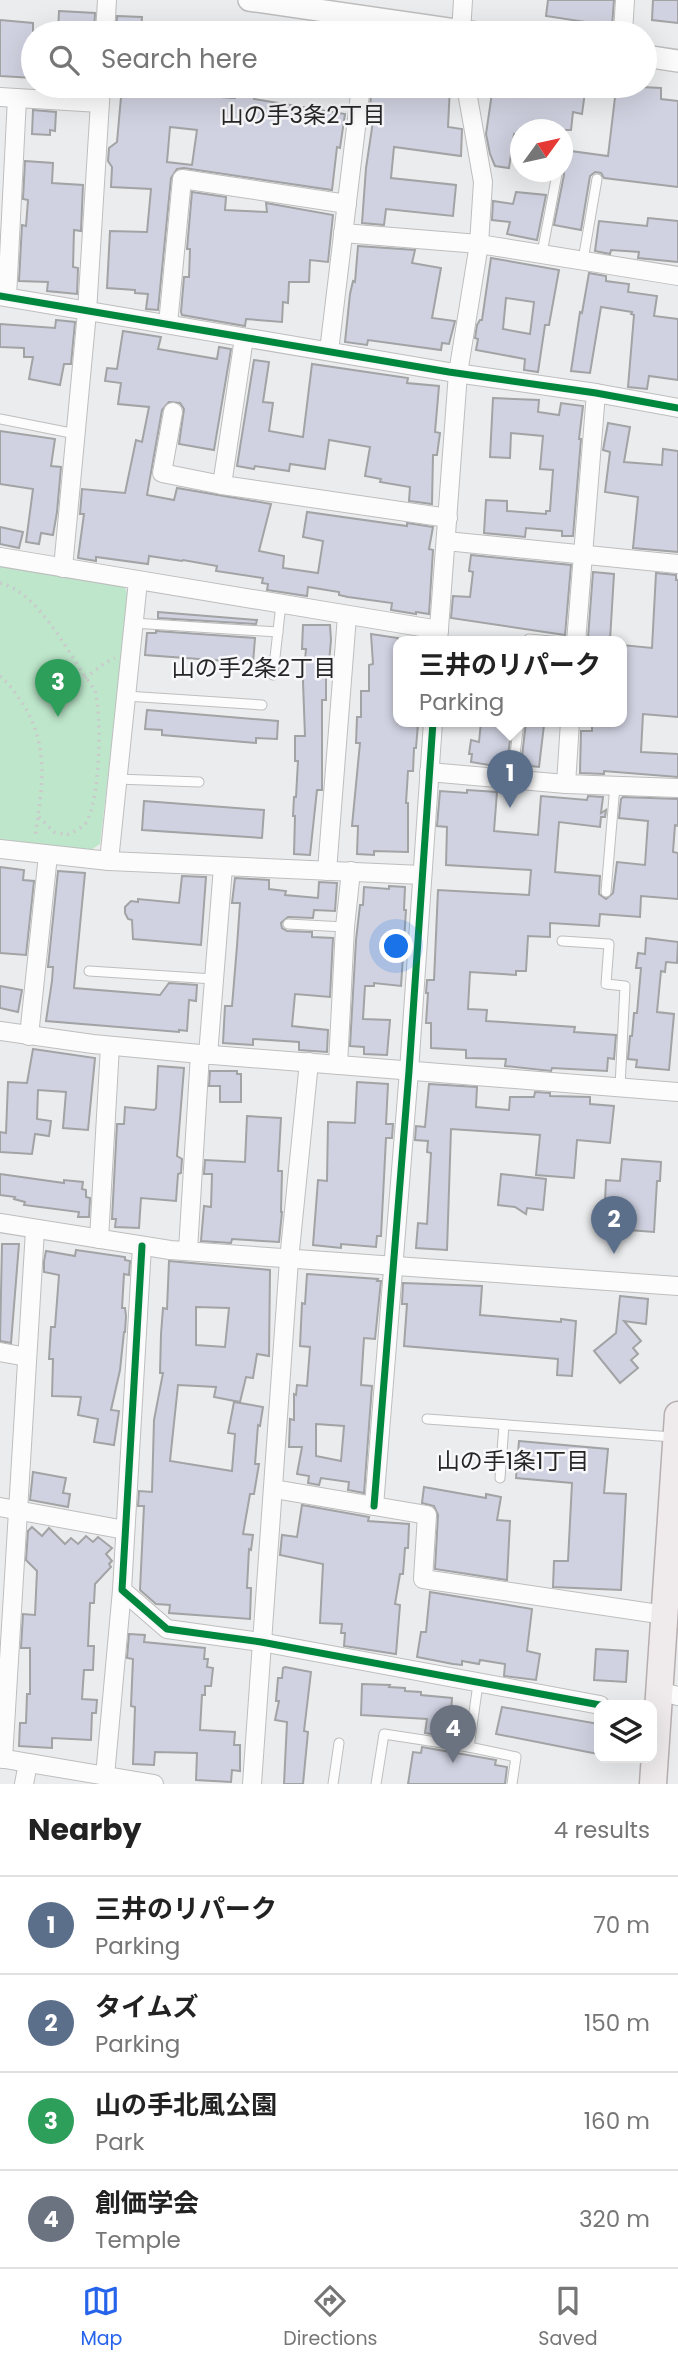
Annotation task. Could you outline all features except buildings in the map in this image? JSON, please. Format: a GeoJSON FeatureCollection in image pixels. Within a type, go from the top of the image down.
{"type":"FeatureCollection","features":[{"type":"Feature","properties":{"kind":"main road"},"geometry":{"type":"LineString","coordinates":[[653,1784],[662,1704],[665,1615],[675,1520],[677,1426]]}},
{"type":"Feature","properties":{"kind":"street"},"geometry":{"type":"LineString","coordinates":[[106,21],[107,0]]}},
{"type":"Feature","properties":{"kind":"street"},"geometry":{"type":"LineString","coordinates":[[249,0],[349,21]]}},
{"type":"Feature","properties":{"kind":"street"},"geometry":{"type":"LineString","coordinates":[[463,0],[465,21]]}},
{"type":"Feature","properties":{"kind":"street"},"geometry":{"type":"LineString","coordinates":[[624,21],[625,0]]}},
{"type":"Feature","properties":{"kind":"street"},"geometry":{"type":"LineString","coordinates":[[657,58],[678,61]]}},
{"type":"Feature","properties":{"kind":"street"},"geometry":{"type":"LineString","coordinates":[[8,98],[4,297],[678,408]]}},
{"type":"Feature","properties":{"kind":"street"},"geometry":{"type":"LineString","coordinates":[[63,568],[87,312],[101,98]]}},
{"type":"Feature","properties":{"kind":"street"},"geometry":{"type":"LineString","coordinates":[[329,351],[360,98]]}},
{"type":"Feature","properties":{"kind":"street"},"geometry":{"type":"LineString","coordinates":[[0,557],[281,603],[439,636],[458,373],[479,244],[483,182],[468,98]]}},
{"type":"Feature","properties":{"kind":"street"},"geometry":{"type":"LineString","coordinates":[[168,324],[183,179],[347,204]]}},
{"type":"Feature","properties":{"kind":"street"},"geometry":{"type":"LineString","coordinates":[[343,233],[479,244],[678,276]]}},
{"type":"Feature","properties":{"kind":"street"},"geometry":{"type":"LineString","coordinates":[[222,485],[244,338]]}},
{"type":"Feature","properties":{"kind":"street"},"geometry":{"type":"LineString","coordinates":[[576,636],[596,393]]}},
{"type":"Feature","properties":{"kind":"street"},"geometry":{"type":"LineString","coordinates":[[173,412],[162,473],[222,485],[448,518]]}},
{"type":"Feature","properties":{"kind":"street"},"geometry":{"type":"LineString","coordinates":[[446,541],[678,564]]}},
{"type":"Feature","properties":{"kind":"street"},"geometry":{"type":"LineString","coordinates":[[109,861],[138,581]]}},
{"type":"Feature","properties":{"kind":"street"},"geometry":{"type":"LineString","coordinates":[[327,871],[347,616]]}},
{"type":"Feature","properties":{"kind":"street"},"geometry":{"type":"LineString","coordinates":[[374,1506],[409,1071],[433,727]]}},
{"type":"Feature","properties":{"kind":"street"},"geometry":{"type":"LineString","coordinates":[[566,783],[570,727]]}},
{"type":"Feature","properties":{"kind":"street"},"geometry":{"type":"LineString","coordinates":[[429,772],[566,783],[678,788]]}},
{"type":"Feature","properties":{"kind":"street"},"geometry":{"type":"LineString","coordinates":[[0,849],[109,861],[422,875]]}},
{"type":"Feature","properties":{"kind":"street"},"geometry":{"type":"LineString","coordinates":[[29,1037],[41,854]]}},
{"type":"Feature","properties":{"kind":"street"},"geometry":{"type":"LineString","coordinates":[[188,1250],[223,867]]}},
{"type":"Feature","properties":{"kind":"street"},"geometry":{"type":"LineString","coordinates":[[338,1065],[345,927],[351,872]]}},
{"type":"Feature","properties":{"kind":"street"},"geometry":{"type":"LineString","coordinates":[[0,1031],[110,1046],[678,1092]]}},
{"type":"Feature","properties":{"kind":"street"},"geometry":{"type":"LineString","coordinates":[[99,1239],[110,1046]]}},
{"type":"Feature","properties":{"kind":"street"},"geometry":{"type":"LineString","coordinates":[[252,1784],[289,1260],[309,1062]]}},
{"type":"Feature","properties":{"kind":"street"},"geometry":{"type":"LineString","coordinates":[[0,1223],[142,1246],[289,1260],[678,1286]]}},
{"type":"Feature","properties":{"kind":"street"},"geometry":{"type":"LineString","coordinates":[[35,1230],[18,1510],[7,1582],[1,1758],[154,1784]]}},
{"type":"Feature","properties":{"kind":"street"},"geometry":{"type":"LineString","coordinates":[[105,1776],[122,1590],[142,1246]]}},
{"type":"Feature","properties":{"kind":"street"},"geometry":{"type":"LineString","coordinates":[[0,1352],[27,1357]]}},
{"type":"Feature","properties":{"kind":"street"},"geometry":{"type":"LineString","coordinates":[[274,1489],[427,1515],[423,1580],[665,1615]]}},
{"type":"Feature","properties":{"kind":"street"},"geometry":{"type":"LineString","coordinates":[[0,1507],[125,1530]]}},
{"type":"Feature","properties":{"kind":"street"},"geometry":{"type":"LineString","coordinates":[[122,1590],[167,1629],[261,1642],[594,1704]]}},
{"type":"Feature","properties":{"kind":"street"},"geometry":{"type":"LineString","coordinates":[[24,1784],[28,1763]]}},
{"type":"Feature","properties":{"kind":"lane"},"geometry":{"type":"LineString","coordinates":[[583,260],[597,179]]}},
{"type":"Feature","properties":{"kind":"lane"},"geometry":{"type":"LineString","coordinates":[[542,253],[555,182]]}},
{"type":"Feature","properties":{"kind":"lane"},"geometry":{"type":"LineString","coordinates":[[0,419],[76,434]]}},
{"type":"Feature","properties":{"kind":"lane"},"geometry":{"type":"LineString","coordinates":[[273,675],[281,603]]}},
{"type":"Feature","properties":{"kind":"lane"},"geometry":{"type":"LineString","coordinates":[[134,623],[278,632]]}},
{"type":"Feature","properties":{"kind":"lane"},"geometry":{"type":"LineString","coordinates":[[126,696],[262,705]]}},
{"type":"Feature","properties":{"kind":"lane"},"geometry":{"type":"LineString","coordinates":[[512,779],[518,727]]}},
{"type":"Feature","properties":{"kind":"lane"},"geometry":{"type":"LineString","coordinates":[[117,779],[199,782]]}},
{"type":"Feature","properties":{"kind":"lane"},"geometry":{"type":"LineString","coordinates":[[606,892],[615,785]]}},
{"type":"Feature","properties":{"kind":"lane"},"geometry":{"type":"LineString","coordinates":[[288,924],[345,927]]}},
{"type":"Feature","properties":{"kind":"lane"},"geometry":{"type":"LineString","coordinates":[[562,941],[609,944],[606,984],[625,986],[620,1087]]}},
{"type":"Feature","properties":{"kind":"lane"},"geometry":{"type":"LineString","coordinates":[[89,971],[214,979]]}},
{"type":"Feature","properties":{"kind":"lane"},"geometry":{"type":"LineString","coordinates":[[427,1419],[504,1425],[677,1426]]}},
{"type":"Feature","properties":{"kind":"lane"},"geometry":{"type":"LineString","coordinates":[[500,1478],[504,1425]]}},
{"type":"Feature","properties":{"kind":"lane"},"geometry":{"type":"LineString","coordinates":[[469,1747],[478,1684]]}},
{"type":"Feature","properties":{"kind":"lane"},"geometry":{"type":"LineString","coordinates":[[376,1784],[384,1734],[516,1757],[512,1784]]}},
{"type":"Feature","properties":{"kind":"lane"},"geometry":{"type":"LineString","coordinates":[[333,1784],[339,1743]]}},
{"type":"Feature","properties":{"kind":"path"},"geometry":{"type":"LineString","coordinates":[[0,583],[11,585],[36,606],[95,690],[98,704],[100,734],[88,820],[80,829],[68,835],[54,832],[38,816]]}},
{"type":"Feature","properties":{"kind":"path"},"geometry":{"type":"LineString","coordinates":[[85,678],[114,658],[130,663]]}},
{"type":"Feature","properties":{"kind":"path"},"geometry":{"type":"LineString","coordinates":[[0,676],[26,709],[40,745],[43,781],[38,816],[41,854]]}},
{"type":"Feature","properties":{"kind":"green space"},"geometry":{"type":"Polygon","coordinates":[[[0,565],[124,587],[129,595],[100,844],[89,851],[0,839],[0,565]]]}},
{"type":"Feature","properties":{"kind":"cycle path"},"geometry":{"type":"LineString","coordinates":[[0,296],[678,408]]}},
{"type":"Feature","properties":{"kind":"cycle path"},"geometry":{"type":"LineString","coordinates":[[374,1506],[409,1071],[433,727]]}},
{"type":"Feature","properties":{"kind":"cycle path"},"geometry":{"type":"LineString","coordinates":[[142,1246],[122,1590],[167,1629],[261,1642],[594,1704]]}},
{"type":"Feature","properties":{"kind":"place","name":"山の手北風公園"},"geometry":{"type":"Point","coordinates":[58,717]}},
{"type":"Feature","properties":{"kind":"place","name":"三井のリパーク"},"geometry":{"type":"Point","coordinates":[510,808]}},
{"type":"Feature","properties":{"kind":"place","name":"タイムズ"},"geometry":{"type":"Point","coordinates":[614,1254]}},
{"type":"Feature","properties":{"kind":"place","name":"創価学会"},"geometry":{"type":"Point","coordinates":[453,1763]}},
{"type":"Feature","properties":{"kind":"district","name":"山の手3条2丁目"},"geometry":{"type":"Point","coordinates":[303,115]}},
{"type":"Feature","properties":{"kind":"district","name":"山の手2条2丁目"},"geometry":{"type":"Point","coordinates":[254,668]}},
{"type":"Feature","properties":{"kind":"district","name":"山の手1条1丁目"},"geometry":{"type":"Point","coordinates":[513,1461]}}]}
